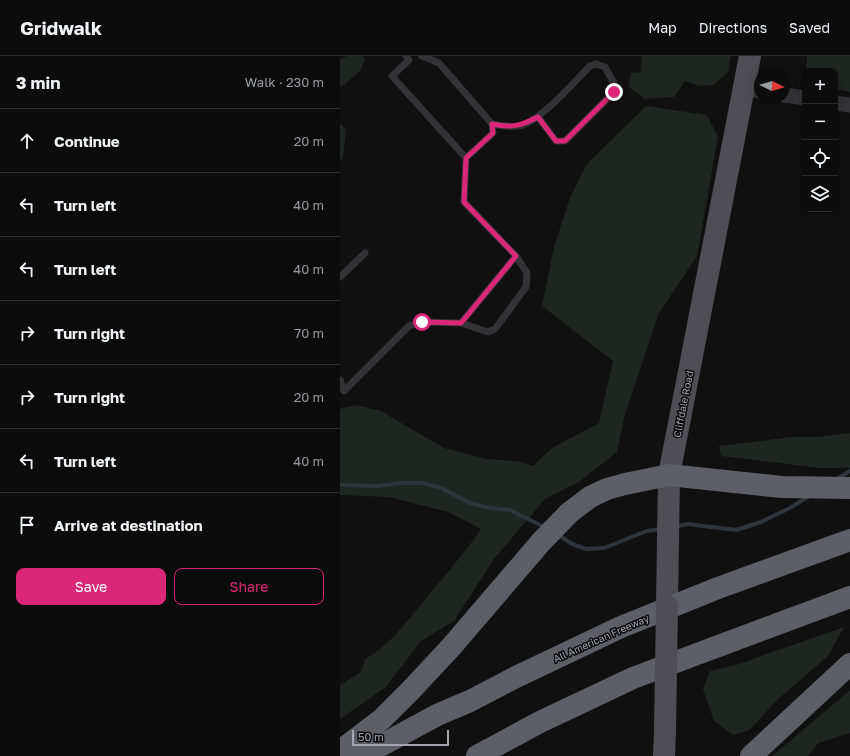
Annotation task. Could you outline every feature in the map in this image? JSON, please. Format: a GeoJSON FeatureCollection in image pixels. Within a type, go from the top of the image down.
{"type":"FeatureCollection","features":[{"type":"Feature","properties":{"kind":"highway"},"geometry":{"type":"LineString","coordinates":[[340,751],[382,719],[411,690],[452,646],[541,542],[568,513],[590,497],[607,489],[669,475],[782,488],[850,488]]}},
{"type":"Feature","properties":{"kind":"highway","name":"All American Freeway"},"geometry":{"type":"LineString","coordinates":[[362,756],[437,715],[470,701],[516,677],[621,627],[718,588],[850,540]]}},
{"type":"Feature","properties":{"kind":"highway"},"geometry":{"type":"LineString","coordinates":[[477,756],[540,722],[633,678],[850,597]]}},
{"type":"Feature","properties":{"kind":"highway"},"geometry":{"type":"LineString","coordinates":[[751,756],[850,664]]}},
{"type":"Feature","properties":{"kind":"main road","name":"Cliffdale Road"},"geometry":{"type":"LineString","coordinates":[[664,756],[669,475],[752,90],[750,56]]}},
{"type":"Feature","properties":{"kind":"street"},"geometry":{"type":"LineString","coordinates":[[790,96],[802,98]]}},
{"type":"Feature","properties":{"kind":"street"},"geometry":{"type":"LineString","coordinates":[[838,103],[850,105]]}},
{"type":"Feature","properties":{"kind":"lane"},"geometry":{"type":"LineString","coordinates":[[340,380],[344,391],[409,326],[422,322],[461,323],[488,332],[495,329],[526,287],[527,273],[516,256],[464,202],[466,158],[493,133],[492,124],[439,63],[421,56],[408,58],[392,76],[466,158]]}},
{"type":"Feature","properties":{"kind":"lane"},"geometry":{"type":"LineString","coordinates":[[492,124],[505,126],[522,125],[538,117],[590,66],[596,64],[605,67],[614,84],[614,92],[565,141],[556,141],[538,117]]}},
{"type":"Feature","properties":{"kind":"lane"},"geometry":{"type":"LineString","coordinates":[[340,277],[365,253]]}},
{"type":"Feature","properties":{"kind":"lane"},"geometry":{"type":"LineString","coordinates":[[461,323],[516,256]]}},
{"type":"Feature","properties":{"kind":"shaded area"},"geometry":{"type":"Polygon","coordinates":[[[347,56],[362,56],[365,59],[361,70],[345,84],[340,86],[340,59],[347,56]]]}},
{"type":"Feature","properties":{"kind":"shaded area"},"geometry":{"type":"Polygon","coordinates":[[[642,56],[731,56],[728,72],[714,85],[700,86],[685,81],[674,97],[645,99],[629,87],[630,73],[641,72],[642,56]]]}},
{"type":"Feature","properties":{"kind":"shaded area"},"geometry":{"type":"Polygon","coordinates":[[[807,56],[850,56],[850,92],[838,90],[838,68],[806,68],[807,56]]]}},
{"type":"Feature","properties":{"kind":"shaded area"},"geometry":{"type":"Polygon","coordinates":[[[646,106],[707,115],[718,137],[697,256],[659,313],[624,418],[617,452],[579,482],[545,499],[494,559],[454,621],[421,641],[386,687],[340,719],[340,685],[361,672],[365,659],[382,648],[396,634],[452,567],[481,529],[448,512],[389,497],[340,495],[340,409],[357,405],[381,411],[444,448],[486,459],[517,461],[533,466],[552,448],[599,423],[613,361],[542,306],[554,247],[570,198],[586,165],[646,106]]]}},
{"type":"Feature","properties":{"kind":"shaded area"},"geometry":{"type":"Polygon","coordinates":[[[340,123],[346,130],[343,158],[340,161],[340,123]]]}},
{"type":"Feature","properties":{"kind":"shaded area"},"geometry":{"type":"Polygon","coordinates":[[[850,433],[850,468],[819,468],[721,456],[719,446],[791,437],[816,437],[850,433]]]}},
{"type":"Feature","properties":{"kind":"shaded area"},"geometry":{"type":"Polygon","coordinates":[[[844,627],[828,656],[776,701],[750,730],[733,735],[714,721],[703,689],[710,671],[736,665],[844,627]]]}},
{"type":"Feature","properties":{"kind":"shaded area"},"geometry":{"type":"Polygon","coordinates":[[[850,690],[850,733],[818,743],[808,756],[772,756],[850,690]]]}},
{"type":"Feature","properties":{"kind":"waterway"},"geometry":{"type":"LineString","coordinates":[[837,479],[850,471]]}},
{"type":"Feature","properties":{"kind":"waterway"},"geometry":{"type":"LineString","coordinates":[[340,485],[378,486],[401,483],[423,483],[441,488],[470,503],[490,508],[510,510],[546,528]]}},
{"type":"Feature","properties":{"kind":"waterway"},"geometry":{"type":"LineString","coordinates":[[674,527],[688,524],[736,530],[761,522],[790,508],[809,496]]}},
{"type":"Feature","properties":{"kind":"waterway"},"geometry":{"type":"LineString","coordinates":[[557,534],[572,544],[586,549],[604,548],[647,531],[661,529]]}},
{"type":"Feature","properties":{"kind":"route"},"geometry":{"type":"LineString","coordinates":[[422,322],[461,323],[516,256],[464,202],[466,158],[493,133],[492,124],[505,126],[522,125],[538,117],[556,141],[565,141],[614,92]]}}]}
